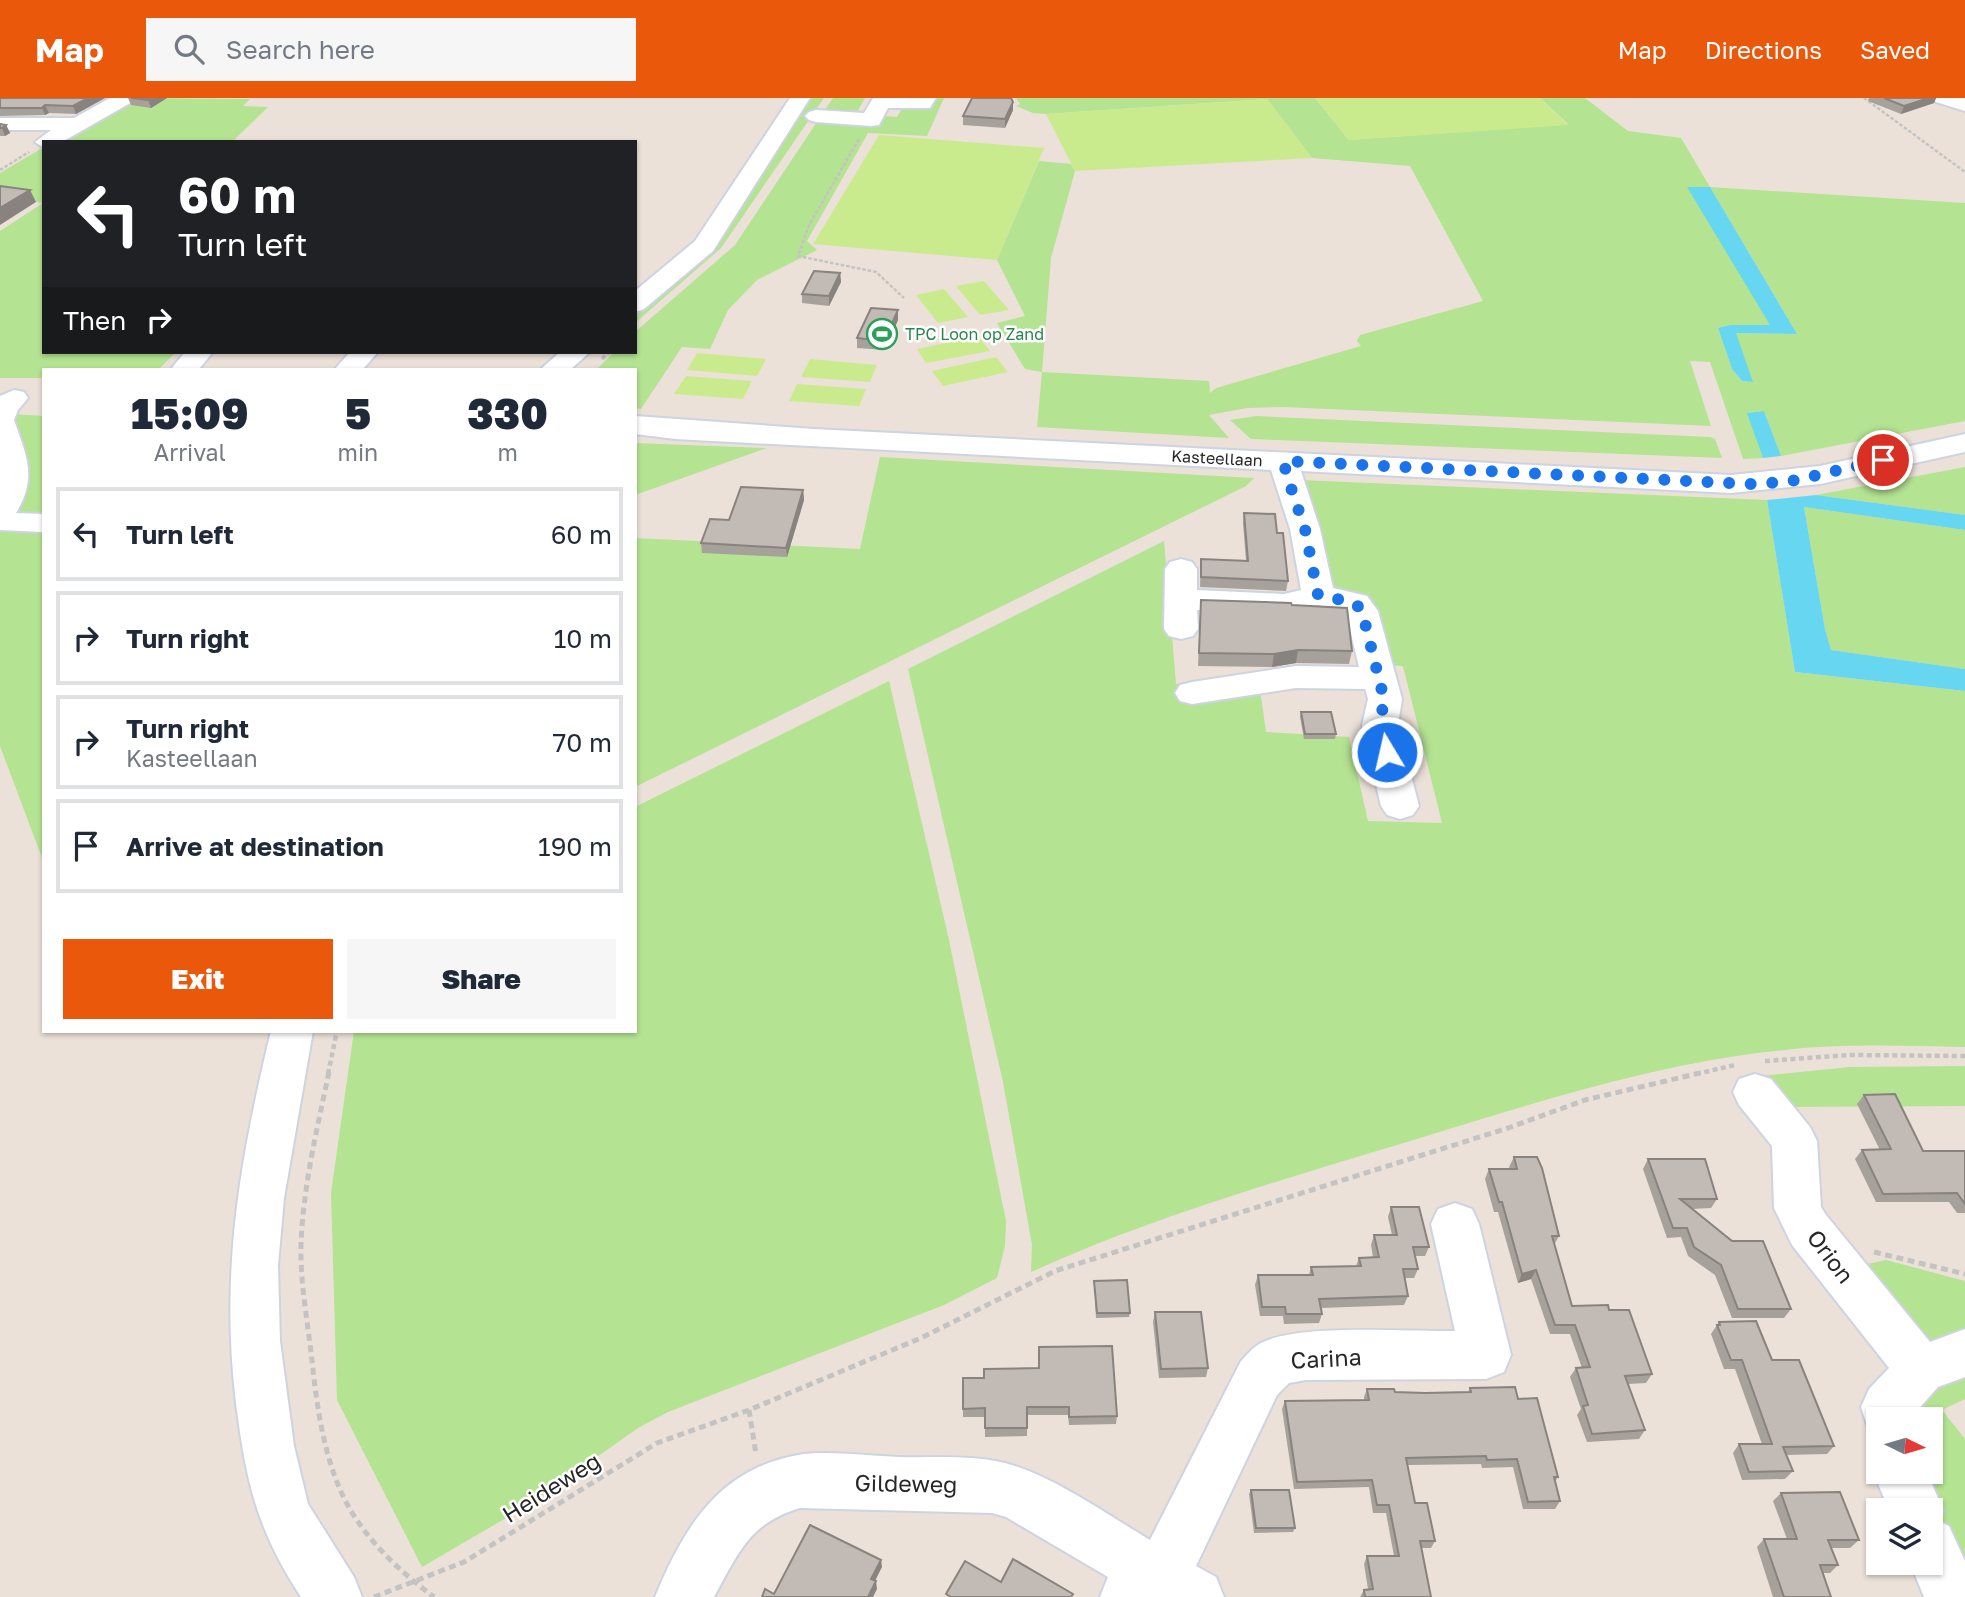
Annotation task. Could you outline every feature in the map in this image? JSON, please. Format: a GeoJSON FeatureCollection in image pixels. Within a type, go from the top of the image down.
{"type":"FeatureCollection","features":[{"type":"Feature","properties":{"kind":"street"},"geometry":{"type":"LineString","coordinates":[[50,140],[125,98]]}},
{"type":"Feature","properties":{"kind":"street"},"geometry":{"type":"LineString","coordinates":[[637,302],[704,246],[800,98]]}},
{"type":"Feature","properties":{"kind":"street"},"geometry":{"type":"LineString","coordinates":[[816,116],[871,120],[883,99],[923,104],[926,98]]}},
{"type":"Feature","properties":{"kind":"street"},"geometry":{"type":"LineString","coordinates":[[1943,98],[1965,105]]}},
{"type":"Feature","properties":{"kind":"street"},"geometry":{"type":"LineString","coordinates":[[0,124],[75,124]]}},
{"type":"Feature","properties":{"kind":"street"},"geometry":{"type":"LineString","coordinates":[[185,368],[198,354]]}},
{"type":"Feature","properties":{"kind":"street"},"geometry":{"type":"LineString","coordinates":[[349,368],[363,354]]}},
{"type":"Feature","properties":{"kind":"street"},"geometry":{"type":"LineString","coordinates":[[555,368],[574,354]]}},
{"type":"Feature","properties":{"kind":"street"},"geometry":{"type":"LineString","coordinates":[[570,368],[582,354]]}},
{"type":"Feature","properties":{"kind":"street"},"geometry":{"type":"LineString","coordinates":[[0,513],[13,496],[12,452],[0,419],[7,398],[42,399]]}},
{"type":"Feature","properties":{"kind":"street","name":"Kasteellaan"},"geometry":{"type":"LineString","coordinates":[[637,425],[675,430],[1731,484],[1768,484],[1807,478],[1909,453],[1965,443]]}},
{"type":"Feature","properties":{"kind":"street","name":"Kasteellaan"},"geometry":{"type":"LineString","coordinates":[[637,431],[675,430]]}},
{"type":"Feature","properties":{"kind":"street"},"geometry":{"type":"LineString","coordinates":[[1284,461],[1305,529],[1318,595]]}},
{"type":"Feature","properties":{"kind":"street"},"geometry":{"type":"LineString","coordinates":[[0,521],[42,523]]}},
{"type":"Feature","properties":{"kind":"street"},"geometry":{"type":"LineString","coordinates":[[1181,599],[1284,604],[1318,595],[1355,603],[1362,611],[1384,699],[1380,725],[1400,806]]}},
{"type":"Feature","properties":{"kind":"street"},"geometry":{"type":"LineString","coordinates":[[1192,692],[1296,677],[1379,678]]}},
{"type":"Feature","properties":{"kind":"street"},"geometry":{"type":"LineString","coordinates":[[292,1033],[267,1158],[258,1231],[253,1299],[258,1373],[266,1437],[281,1506],[307,1558],[334,1597]]}},
{"type":"Feature","properties":{"kind":"street","name":"Orion"},"geometry":{"type":"LineString","coordinates":[[1755,1072],[1794,1141],[1798,1208],[1809,1230],[1836,1264],[1943,1361],[1887,1407]]}},
{"type":"Feature","properties":{"kind":"street","name":"Carina"},"geometry":{"type":"LineString","coordinates":[[1157,1584],[1259,1378],[1276,1362],[1306,1356],[1486,1355],[1455,1224]]}},
{"type":"Feature","properties":{"kind":"street","name":"Gildeweg"},"geometry":{"type":"LineString","coordinates":[[683,1597],[723,1527],[740,1509],[762,1492],[800,1481],[992,1486],[1017,1493],[1157,1584]]}},
{"type":"Feature","properties":{"kind":"street"},"geometry":{"type":"LineString","coordinates":[[1943,1575],[1952,1597]]}},
{"type":"Feature","properties":{"kind":"path"},"geometry":{"type":"LineString","coordinates":[[1864,98],[1965,172]]}},
{"type":"Feature","properties":{"kind":"path"},"geometry":{"type":"LineString","coordinates":[[871,120],[809,225],[798,256],[876,272],[904,298]]}},
{"type":"Feature","properties":{"kind":"path"},"geometry":{"type":"LineString","coordinates":[[0,170],[40,146]]}},
{"type":"Feature","properties":{"kind":"path"},"geometry":{"type":"LineString","coordinates":[[337,1033],[305,1202],[300,1247],[315,1397],[345,1500],[374,1540],[410,1580],[434,1597]]}},
{"type":"Feature","properties":{"kind":"path","name":"Heideweg"},"geometry":{"type":"LineString","coordinates":[[373,1597],[410,1580],[464,1562],[657,1443],[748,1410],[921,1338],[1055,1271],[1508,1128],[1585,1100],[1849,1055],[1965,1056]]}},
{"type":"Feature","properties":{"kind":"path"},"geometry":{"type":"LineString","coordinates":[[1836,1264],[1871,1251],[1965,1274]]}},
{"type":"Feature","properties":{"kind":"green space"},"geometry":{"type":"Polygon","coordinates":[[[133,98],[250,99],[243,106],[268,107],[234,140],[56,140],[133,98]]]}},
{"type":"Feature","properties":{"kind":"green space"},"geometry":{"type":"Polygon","coordinates":[[[807,98],[824,98],[721,248],[637,321],[637,311],[714,245],[727,229],[807,98]]]}},
{"type":"Feature","properties":{"kind":"green space"},"geometry":{"type":"Polygon","coordinates":[[[833,98],[865,98],[856,114],[897,117],[908,98],[944,98],[927,136],[868,133],[807,241],[817,250],[757,280],[728,310],[710,349],[682,347],[641,409],[637,408],[637,368],[598,368],[612,354],[637,354],[637,330],[735,245],[833,98]]]}},
{"type":"Feature","properties":{"kind":"green space"},"geometry":{"type":"Polygon","coordinates":[[[1016,98],[1315,98],[1349,140],[1568,124],[1540,98],[1585,98],[1628,131],[1681,138],[1710,187],[1965,203],[1965,421],[1781,456],[1764,411],[1748,413],[1763,458],[1743,459],[1710,362],[1690,361],[1711,426],[1283,407],[1247,408],[1209,415],[1229,438],[1037,427],[1042,372],[1209,381],[1210,393],[1216,388],[1361,346],[1357,341],[1360,335],[1483,301],[1410,166],[1312,158],[1267,99],[1046,114],[1033,113],[1016,106],[1020,104],[1016,98]],[[1710,187],[1771,326],[1730,325],[1718,328],[1732,369],[1742,381],[1752,382],[1735,333],[1797,334],[1710,187]]]}},
{"type":"Feature","properties":{"kind":"green space"},"geometry":{"type":"Polygon","coordinates":[[[1315,98],[1540,98],[1568,125],[1349,140],[1315,98]]]}},
{"type":"Feature","properties":{"kind":"green space"},"geometry":{"type":"Polygon","coordinates":[[[1267,99],[1312,158],[1075,171],[1046,114],[1267,99]]]}},
{"type":"Feature","properties":{"kind":"green space"},"geometry":{"type":"Polygon","coordinates":[[[879,135],[1044,148],[997,260],[813,244],[879,135]]]}},
{"type":"Feature","properties":{"kind":"green space"},"geometry":{"type":"Polygon","coordinates":[[[42,148],[42,203],[0,196],[0,173],[42,148]]]}},
{"type":"Feature","properties":{"kind":"green space"},"geometry":{"type":"Polygon","coordinates":[[[1039,161],[1071,164],[1075,171],[1051,258],[1042,372],[1025,369],[997,323],[1025,316],[997,260],[1039,161]]]}},
{"type":"Feature","properties":{"kind":"green space"},"geometry":{"type":"Polygon","coordinates":[[[42,204],[42,354],[174,354],[160,368],[42,368],[42,378],[0,378],[0,231],[42,204]]]}},
{"type":"Feature","properties":{"kind":"green space"},"geometry":{"type":"Polygon","coordinates":[[[984,281],[1009,310],[980,315],[956,286],[984,281]]]}},
{"type":"Feature","properties":{"kind":"green space"},"geometry":{"type":"Polygon","coordinates":[[[944,289],[968,317],[938,323],[916,295],[944,289]]]}},
{"type":"Feature","properties":{"kind":"green space"},"geometry":{"type":"Polygon","coordinates":[[[978,336],[990,351],[926,363],[917,349],[978,336]]]}},
{"type":"Feature","properties":{"kind":"green space"},"geometry":{"type":"Polygon","coordinates":[[[697,353],[766,359],[757,376],[687,370],[697,353]]]}},
{"type":"Feature","properties":{"kind":"green space"},"geometry":{"type":"Polygon","coordinates":[[[996,357],[1008,372],[943,386],[932,371],[996,357]]]}},
{"type":"Feature","properties":{"kind":"green space"},"geometry":{"type":"Polygon","coordinates":[[[810,359],[877,365],[870,382],[801,377],[810,359]]]}},
{"type":"Feature","properties":{"kind":"green space"},"geometry":{"type":"Polygon","coordinates":[[[686,376],[752,381],[743,399],[674,394],[686,376]]]}},
{"type":"Feature","properties":{"kind":"green space"},"geometry":{"type":"Polygon","coordinates":[[[797,384],[866,389],[859,406],[789,401],[797,384]]]}},
{"type":"Feature","properties":{"kind":"green space"},"geometry":{"type":"Polygon","coordinates":[[[10,414],[42,416],[42,517],[7,514],[10,414]]]}},
{"type":"Feature","properties":{"kind":"green space"},"geometry":{"type":"Polygon","coordinates":[[[1256,416],[1710,437],[1715,439],[1722,458],[1251,439],[1230,420],[1256,416]]]}},
{"type":"Feature","properties":{"kind":"green space"},"geometry":{"type":"Polygon","coordinates":[[[637,443],[767,448],[637,494],[637,443]]]}},
{"type":"Feature","properties":{"kind":"green space"},"geometry":{"type":"Polygon","coordinates":[[[880,457],[1254,478],[1246,486],[637,786],[637,538],[860,549],[880,457]]]}},
{"type":"Feature","properties":{"kind":"green space"},"geometry":{"type":"Polygon","coordinates":[[[1965,467],[1965,515],[1816,495],[1965,467]]]}},
{"type":"Feature","properties":{"kind":"green space"},"geometry":{"type":"Polygon","coordinates":[[[1300,480],[1767,500],[1795,672],[1965,691],[1965,1047],[1799,1048],[1723,1058],[1621,1080],[1241,1193],[1114,1237],[1031,1272],[1032,1245],[1003,1082],[908,669],[1164,541],[1176,684],[1260,689],[1266,732],[1349,737],[1368,821],[1442,823],[1403,666],[1378,665],[1361,594],[1320,592],[1300,480]]]}},
{"type":"Feature","properties":{"kind":"green space"},"geometry":{"type":"Polygon","coordinates":[[[1804,507],[1965,530],[1965,669],[1831,650],[1804,507]]]}},
{"type":"Feature","properties":{"kind":"green space"},"geometry":{"type":"Polygon","coordinates":[[[42,523],[42,858],[0,746],[0,527],[37,529],[42,523]]]}},
{"type":"Feature","properties":{"kind":"green space"},"geometry":{"type":"Polygon","coordinates":[[[889,681],[949,940],[1006,1221],[1005,1246],[997,1278],[944,1305],[668,1412],[638,1428],[530,1504],[422,1567],[337,1400],[331,1193],[354,1033],[637,1033],[637,806],[889,681]]]}},
{"type":"Feature","properties":{"kind":"green space"},"geometry":{"type":"Polygon","coordinates":[[[1965,1066],[1965,1106],[1784,1107],[1760,1076],[1850,1067],[1965,1066]]]}},
{"type":"Feature","properties":{"kind":"green space"},"geometry":{"type":"Polygon","coordinates":[[[1886,1260],[1965,1281],[1965,1334],[1919,1348],[1858,1266],[1886,1260]]]}},
{"type":"Feature","properties":{"kind":"green space"},"geometry":{"type":"Polygon","coordinates":[[[1965,1371],[1965,1399],[1943,1410],[1943,1407],[1910,1407],[1910,1403],[1965,1371]]]}},
{"type":"Feature","properties":{"kind":"green space"},"geometry":{"type":"Polygon","coordinates":[[[1943,1411],[1965,1439],[1965,1588],[1943,1536],[1943,1498],[1927,1498],[1921,1484],[1943,1484],[1943,1411]]]}},
{"type":"Feature","properties":{"kind":"water"},"geometry":{"type":"Polygon","coordinates":[[[1687,187],[1710,187],[1797,334],[1736,333],[1753,382],[1742,381],[1732,369],[1718,328],[1730,325],[1770,325],[1687,187]]]}},
{"type":"Feature","properties":{"kind":"water"},"geometry":{"type":"Polygon","coordinates":[[[1764,411],[1781,456],[1763,458],[1747,413],[1764,411]]]}},
{"type":"Feature","properties":{"kind":"water"},"geometry":{"type":"Polygon","coordinates":[[[1816,495],[1965,515],[1965,530],[1804,507],[1831,650],[1965,669],[1965,691],[1795,672],[1767,500],[1816,495]]]}},
{"type":"Feature","properties":{"kind":"building"},"geometry":{"type":"Polygon","coordinates":[[[0,98],[88,98],[73,106],[0,108],[0,98]]]}},
{"type":"Feature","properties":{"kind":"building"},"geometry":{"type":"Polygon","coordinates":[[[972,98],[1011,98],[1013,102],[1005,119],[963,116],[972,98]]]}},
{"type":"Feature","properties":{"kind":"building"},"geometry":{"type":"Polygon","coordinates":[[[1884,98],[1929,98],[1904,106],[1884,98]]]}},
{"type":"Feature","properties":{"kind":"building"},"geometry":{"type":"Polygon","coordinates":[[[0,186],[30,190],[0,208],[0,186]]]}},
{"type":"Feature","properties":{"kind":"building"},"geometry":{"type":"Polygon","coordinates":[[[814,271],[840,273],[829,296],[802,294],[814,271]]]}},
{"type":"Feature","properties":{"kind":"building"},"geometry":{"type":"Polygon","coordinates":[[[871,308],[898,310],[884,341],[857,338],[871,308]]]}},
{"type":"Feature","properties":{"kind":"building"},"geometry":{"type":"Polygon","coordinates":[[[741,487],[803,490],[786,548],[701,543],[710,519],[729,520],[741,487]]]}},
{"type":"Feature","properties":{"kind":"building"},"geometry":{"type":"Polygon","coordinates":[[[1244,513],[1275,514],[1277,533],[1283,533],[1288,581],[1201,577],[1201,559],[1248,561],[1244,513]]]}},
{"type":"Feature","properties":{"kind":"building"},"geometry":{"type":"Polygon","coordinates":[[[1201,600],[1347,608],[1352,651],[1199,653],[1201,600]]]}},
{"type":"Feature","properties":{"kind":"building"},"geometry":{"type":"Polygon","coordinates":[[[1301,712],[1331,712],[1336,734],[1305,734],[1301,712]]]}},
{"type":"Feature","properties":{"kind":"building"},"geometry":{"type":"Polygon","coordinates":[[[1895,1094],[1923,1151],[1965,1151],[1965,1204],[1957,1193],[1883,1194],[1862,1150],[1891,1149],[1864,1095],[1895,1094]]]}},
{"type":"Feature","properties":{"kind":"building"},"geometry":{"type":"Polygon","coordinates":[[[1514,1157],[1537,1157],[1542,1168],[1559,1236],[1552,1236],[1572,1306],[1608,1305],[1609,1310],[1629,1310],[1652,1374],[1625,1376],[1645,1430],[1592,1434],[1583,1406],[1588,1405],[1576,1368],[1590,1367],[1575,1325],[1555,1325],[1536,1270],[1522,1274],[1502,1202],[1499,1202],[1489,1169],[1517,1169],[1514,1157]]]}},
{"type":"Feature","properties":{"kind":"building"},"geometry":{"type":"Polygon","coordinates":[[[1648,1159],[1705,1159],[1717,1199],[1680,1199],[1732,1241],[1763,1241],[1791,1309],[1738,1309],[1721,1265],[1694,1247],[1687,1228],[1673,1228],[1648,1159]]]}},
{"type":"Feature","properties":{"kind":"building"},"geometry":{"type":"Polygon","coordinates":[[[1391,1207],[1419,1207],[1429,1247],[1413,1247],[1418,1269],[1403,1269],[1408,1296],[1319,1299],[1322,1314],[1286,1314],[1285,1307],[1262,1307],[1258,1275],[1313,1275],[1311,1267],[1361,1266],[1359,1258],[1379,1257],[1374,1235],[1397,1235],[1391,1207]]]}},
{"type":"Feature","properties":{"kind":"building"},"geometry":{"type":"Polygon","coordinates":[[[1127,1280],[1130,1313],[1097,1313],[1094,1281],[1127,1280]]]}},
{"type":"Feature","properties":{"kind":"building"},"geometry":{"type":"Polygon","coordinates":[[[1155,1312],[1201,1312],[1208,1368],[1161,1369],[1155,1312]]]}},
{"type":"Feature","properties":{"kind":"building"},"geometry":{"type":"Polygon","coordinates":[[[1756,1321],[1772,1360],[1799,1360],[1834,1446],[1783,1447],[1793,1471],[1749,1472],[1739,1444],[1772,1444],[1742,1360],[1731,1360],[1717,1325],[1720,1325],[1719,1322],[1756,1321]]]}},
{"type":"Feature","properties":{"kind":"building"},"geometry":{"type":"Polygon","coordinates":[[[1112,1346],[1117,1416],[1069,1417],[1069,1407],[1027,1407],[1027,1428],[985,1428],[985,1408],[963,1409],[963,1378],[984,1378],[984,1369],[1039,1368],[1039,1347],[1112,1346]]]}},
{"type":"Feature","properties":{"kind":"building"},"geometry":{"type":"Polygon","coordinates":[[[1515,1387],[1518,1399],[1537,1398],[1558,1477],[1554,1477],[1560,1501],[1528,1502],[1517,1459],[1487,1460],[1486,1456],[1406,1458],[1415,1503],[1427,1503],[1435,1541],[1420,1541],[1431,1597],[1365,1597],[1364,1590],[1373,1589],[1367,1556],[1399,1556],[1389,1505],[1377,1505],[1372,1480],[1297,1482],[1285,1401],[1369,1400],[1367,1389],[1425,1393],[1515,1387]]]}},
{"type":"Feature","properties":{"kind":"building"},"geometry":{"type":"Polygon","coordinates":[[[1251,1490],[1289,1490],[1295,1528],[1256,1528],[1251,1490]]]}},
{"type":"Feature","properties":{"kind":"building"},"geometry":{"type":"Polygon","coordinates":[[[1840,1492],[1859,1540],[1828,1540],[1838,1565],[1820,1565],[1831,1597],[1784,1597],[1764,1539],[1797,1539],[1781,1493],[1840,1492]]]}},
{"type":"Feature","properties":{"kind":"building"},"geometry":{"type":"Polygon","coordinates":[[[810,1525],[881,1560],[871,1579],[876,1581],[868,1597],[762,1597],[765,1589],[774,1594],[810,1525]]]}},
{"type":"Feature","properties":{"kind":"building"},"geometry":{"type":"Polygon","coordinates":[[[1013,1559],[1073,1594],[1071,1597],[951,1597],[946,1594],[965,1561],[1001,1582],[1013,1559]]]}},
{"type":"Feature","properties":{"kind":"place","name":"TPC Loon op Zand"},"geometry":{"type":"Point","coordinates":[882,334]}},
{"type":"Feature","properties":{"kind":"route"},"geometry":{"type":"LineString","coordinates":[[1387,752],[1380,725],[1384,699],[1362,611],[1355,603],[1318,595],[1305,529],[1284,461],[1768,484],[1883,460]]}}]}
